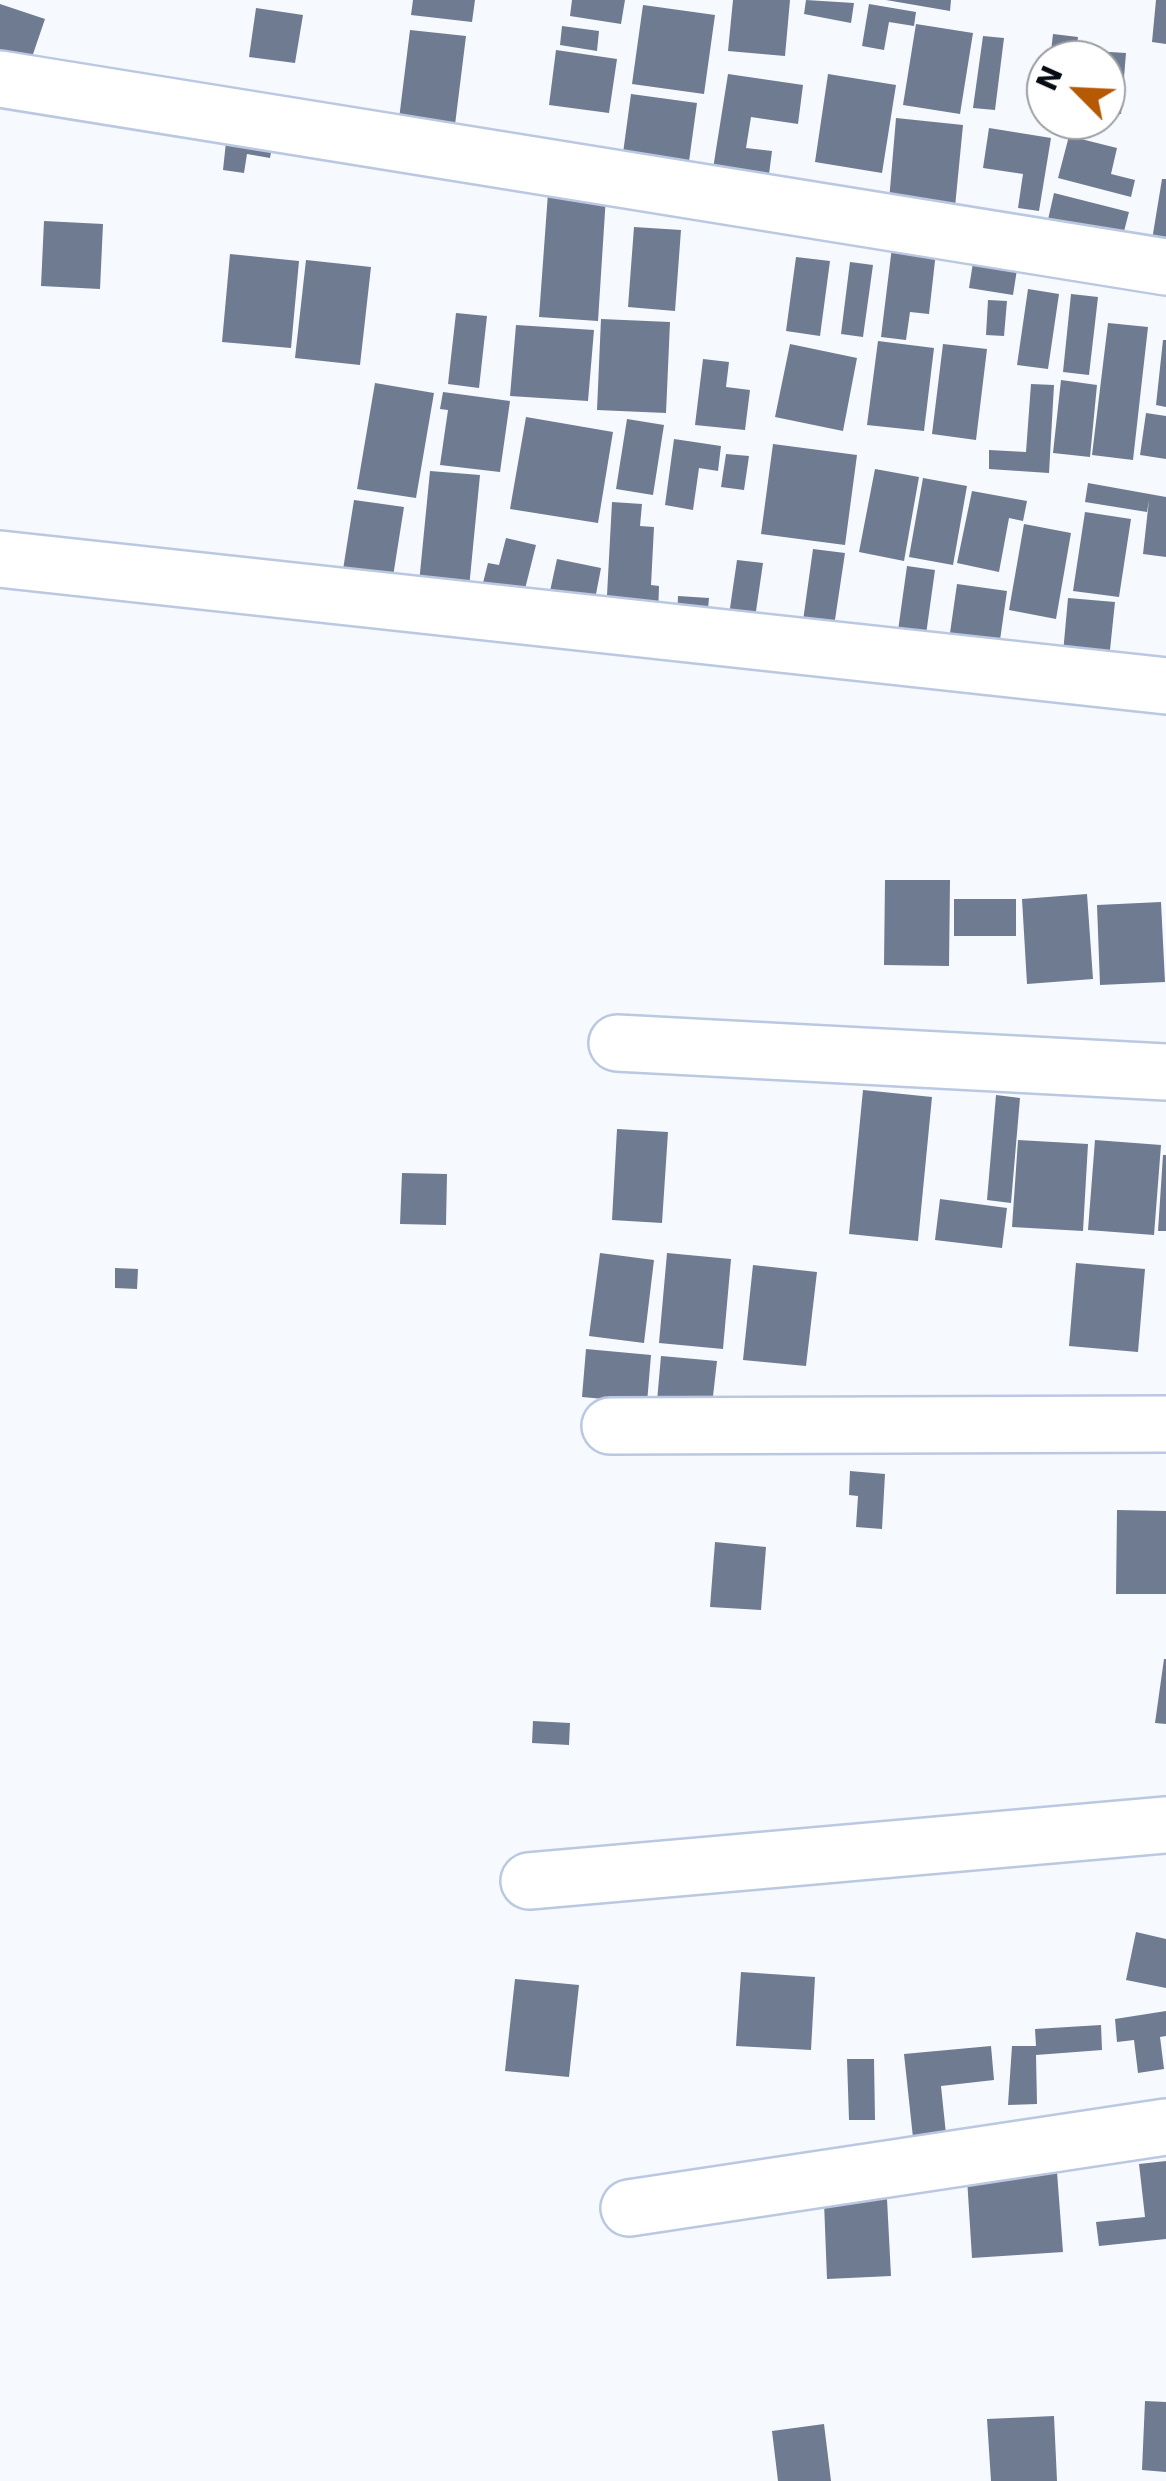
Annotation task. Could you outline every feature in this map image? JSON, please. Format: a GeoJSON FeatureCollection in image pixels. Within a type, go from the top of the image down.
{"type":"FeatureCollection","features":[{"type":"Feature","properties":{"kind":"street"},"geometry":{"type":"LineString","coordinates":[[0,78],[1166,267]]}},
{"type":"Feature","properties":{"kind":"street"},"geometry":{"type":"LineString","coordinates":[[0,559],[1166,686]]}},
{"type":"Feature","properties":{"kind":"street"},"geometry":{"type":"LineString","coordinates":[[617,1043],[1166,1072]]}},
{"type":"Feature","properties":{"kind":"street"},"geometry":{"type":"LineString","coordinates":[[610,1426],[1166,1424]]}},
{"type":"Feature","properties":{"kind":"street"},"geometry":{"type":"LineString","coordinates":[[529,1881],[1166,1825]]}},
{"type":"Feature","properties":{"kind":"street"},"geometry":{"type":"LineString","coordinates":[[628,2208],[1166,2128]]}},
{"type":"Feature","properties":{"kind":"building"},"geometry":{"type":"Polygon","coordinates":[[[413,0],[475,0],[472,22],[411,15],[413,0]]]}},
{"type":"Feature","properties":{"kind":"building"},"geometry":{"type":"Polygon","coordinates":[[[572,0],[625,0],[621,24],[570,16],[572,0]]]}},
{"type":"Feature","properties":{"kind":"building"},"geometry":{"type":"Polygon","coordinates":[[[733,0],[790,0],[785,56],[728,51],[733,0]]]}},
{"type":"Feature","properties":{"kind":"building"},"geometry":{"type":"Polygon","coordinates":[[[806,0],[854,3],[851,23],[804,14],[806,0]]]}},
{"type":"Feature","properties":{"kind":"building"},"geometry":{"type":"Polygon","coordinates":[[[886,0],[951,0],[950,11],[886,0]]]}},
{"type":"Feature","properties":{"kind":"building"},"geometry":{"type":"Polygon","coordinates":[[[1156,0],[1166,0],[1166,44],[1152,42],[1156,0]]]}},
{"type":"Feature","properties":{"kind":"building"},"geometry":{"type":"Polygon","coordinates":[[[0,4],[45,19],[31,60],[0,50],[0,4]]]}},
{"type":"Feature","properties":{"kind":"building"},"geometry":{"type":"Polygon","coordinates":[[[869,4],[916,12],[914,26],[889,22],[884,50],[862,46],[869,4]]]}},
{"type":"Feature","properties":{"kind":"building"},"geometry":{"type":"Polygon","coordinates":[[[643,5],[715,15],[704,94],[632,84],[643,5]]]}},
{"type":"Feature","properties":{"kind":"building"},"geometry":{"type":"Polygon","coordinates":[[[256,8],[303,15],[295,63],[249,57],[256,8]]]}},
{"type":"Feature","properties":{"kind":"building"},"geometry":{"type":"Polygon","coordinates":[[[916,24],[973,33],[960,114],[903,105],[916,24]]]}},
{"type":"Feature","properties":{"kind":"building"},"geometry":{"type":"Polygon","coordinates":[[[562,26],[599,31],[597,51],[560,45],[562,26]]]}},
{"type":"Feature","properties":{"kind":"building"},"geometry":{"type":"Polygon","coordinates":[[[410,30],[466,36],[454,133],[398,127],[410,30]]]}},
{"type":"Feature","properties":{"kind":"building"},"geometry":{"type":"Polygon","coordinates":[[[1053,34],[1078,37],[1078,40],[1052,40],[1053,34]]]}},
{"type":"Feature","properties":{"kind":"building"},"geometry":{"type":"Polygon","coordinates":[[[983,36],[1004,38],[995,110],[973,108],[983,36]]]}},
{"type":"Feature","properties":{"kind":"building"},"geometry":{"type":"Polygon","coordinates":[[[556,50],[617,59],[609,113],[549,105],[556,50]]]}},
{"type":"Feature","properties":{"kind":"building"},"geometry":{"type":"Polygon","coordinates":[[[728,74],[803,85],[798,124],[751,117],[746,148],[772,151],[768,182],[712,175],[728,74]]]}},
{"type":"Feature","properties":{"kind":"building"},"geometry":{"type":"Polygon","coordinates":[[[828,74],[896,85],[882,173],[815,162],[828,74]]]}},
{"type":"Feature","properties":{"kind":"building"},"geometry":{"type":"Polygon","coordinates":[[[631,94],[697,103],[687,176],[621,168],[631,94]]]}},
{"type":"Feature","properties":{"kind":"building"},"geometry":{"type":"Polygon","coordinates":[[[896,118],[963,125],[955,207],[889,201],[896,118]]]}},
{"type":"Feature","properties":{"kind":"building"},"geometry":{"type":"Polygon","coordinates":[[[989,128],[1026,134],[1026,140],[1051,140],[1039,211],[1018,208],[1023,174],[983,168],[989,128]]]}},
{"type":"Feature","properties":{"kind":"building"},"geometry":{"type":"Polygon","coordinates":[[[1068,140],[1085,140],[1117,148],[1111,174],[1135,180],[1131,197],[1058,178],[1068,140]]]}},
{"type":"Feature","properties":{"kind":"building"},"geometry":{"type":"Polygon","coordinates":[[[226,142],[272,147],[270,158],[247,154],[244,173],[223,170],[226,142]]]}},
{"type":"Feature","properties":{"kind":"building"},"geometry":{"type":"Polygon","coordinates":[[[1162,179],[1166,179],[1166,248],[1151,246],[1162,179]]]}},
{"type":"Feature","properties":{"kind":"building"},"geometry":{"type":"Polygon","coordinates":[[[548,193],[606,196],[598,321],[539,317],[548,193]]]}},
{"type":"Feature","properties":{"kind":"building"},"geometry":{"type":"Polygon","coordinates":[[[1054,193],[1129,212],[1121,243],[1047,224],[1054,193]]]}},
{"type":"Feature","properties":{"kind":"building"},"geometry":{"type":"Polygon","coordinates":[[[44,221],[103,224],[100,289],[41,286],[44,221]]]}},
{"type":"Feature","properties":{"kind":"building"},"geometry":{"type":"Polygon","coordinates":[[[634,227],[681,230],[675,311],[628,307],[634,227]]]}},
{"type":"Feature","properties":{"kind":"building"},"geometry":{"type":"Polygon","coordinates":[[[892,247],[936,252],[929,314],[910,312],[906,340],[881,337],[892,247]]]}},
{"type":"Feature","properties":{"kind":"building"},"geometry":{"type":"Polygon","coordinates":[[[230,254],[299,261],[291,348],[222,342],[230,254]]]}},
{"type":"Feature","properties":{"kind":"building"},"geometry":{"type":"Polygon","coordinates":[[[974,256],[1018,263],[1013,295],[969,288],[974,256]]]}},
{"type":"Feature","properties":{"kind":"building"},"geometry":{"type":"Polygon","coordinates":[[[796,257],[830,261],[820,336],[786,331],[796,257]]]}},
{"type":"Feature","properties":{"kind":"building"},"geometry":{"type":"Polygon","coordinates":[[[306,260],[371,267],[360,365],[295,358],[306,260]]]}},
{"type":"Feature","properties":{"kind":"building"},"geometry":{"type":"Polygon","coordinates":[[[850,262],[873,265],[863,337],[841,334],[850,262]]]}},
{"type":"Feature","properties":{"kind":"building"},"geometry":{"type":"Polygon","coordinates":[[[1028,289],[1059,294],[1048,369],[1017,365],[1028,289]]]}},
{"type":"Feature","properties":{"kind":"building"},"geometry":{"type":"Polygon","coordinates":[[[1071,294],[1098,297],[1089,375],[1063,372],[1071,294]]]}},
{"type":"Feature","properties":{"kind":"building"},"geometry":{"type":"Polygon","coordinates":[[[988,300],[1007,301],[1004,336],[986,335],[988,300]]]}},
{"type":"Feature","properties":{"kind":"building"},"geometry":{"type":"Polygon","coordinates":[[[456,313],[487,316],[479,388],[448,384],[456,313]]]}},
{"type":"Feature","properties":{"kind":"building"},"geometry":{"type":"Polygon","coordinates":[[[601,319],[670,322],[666,413],[597,410],[601,319]]]}},
{"type":"Feature","properties":{"kind":"building"},"geometry":{"type":"Polygon","coordinates":[[[1108,323],[1148,327],[1133,460],[1092,455],[1108,323]]]}},
{"type":"Feature","properties":{"kind":"building"},"geometry":{"type":"Polygon","coordinates":[[[516,325],[594,330],[588,401],[510,396],[516,325]]]}},
{"type":"Feature","properties":{"kind":"building"},"geometry":{"type":"Polygon","coordinates":[[[1166,340],[1166,407],[1156,405],[1166,340]]]}},
{"type":"Feature","properties":{"kind":"building"},"geometry":{"type":"Polygon","coordinates":[[[878,341],[934,348],[924,431],[867,425],[878,341]]]}},
{"type":"Feature","properties":{"kind":"building"},"geometry":{"type":"Polygon","coordinates":[[[790,344],[857,358],[843,431],[775,417],[790,344]]]}},
{"type":"Feature","properties":{"kind":"building"},"geometry":{"type":"Polygon","coordinates":[[[943,344],[987,349],[976,440],[932,434],[943,344]]]}},
{"type":"Feature","properties":{"kind":"building"},"geometry":{"type":"Polygon","coordinates":[[[703,359],[729,362],[726,387],[750,390],[745,430],[695,425],[703,359]]]}},
{"type":"Feature","properties":{"kind":"building"},"geometry":{"type":"Polygon","coordinates":[[[1061,380],[1097,385],[1090,457],[1053,453],[1061,380]]]}},
{"type":"Feature","properties":{"kind":"building"},"geometry":{"type":"Polygon","coordinates":[[[375,383],[434,393],[416,498],[357,489],[375,383]]]}},
{"type":"Feature","properties":{"kind":"building"},"geometry":{"type":"Polygon","coordinates":[[[1031,384],[1054,385],[1049,473],[989,469],[989,450],[1026,452],[1031,384]]]}},
{"type":"Feature","properties":{"kind":"building"},"geometry":{"type":"Polygon","coordinates":[[[443,392],[510,401],[500,472],[440,465],[448,410],[440,409],[443,392]]]}},
{"type":"Feature","properties":{"kind":"building"},"geometry":{"type":"Polygon","coordinates":[[[1146,413],[1166,416],[1166,459],[1140,455],[1146,413]]]}},
{"type":"Feature","properties":{"kind":"building"},"geometry":{"type":"Polygon","coordinates":[[[526,417],[613,432],[598,523],[510,509],[526,417]]]}},
{"type":"Feature","properties":{"kind":"building"},"geometry":{"type":"Polygon","coordinates":[[[627,419],[664,425],[653,495],[616,489],[627,419]]]}},
{"type":"Feature","properties":{"kind":"building"},"geometry":{"type":"Polygon","coordinates":[[[674,439],[721,446],[718,471],[699,468],[693,510],[665,505],[674,439]]]}},
{"type":"Feature","properties":{"kind":"building"},"geometry":{"type":"Polygon","coordinates":[[[773,444],[857,455],[845,545],[761,534],[773,444]]]}},
{"type":"Feature","properties":{"kind":"building"},"geometry":{"type":"Polygon","coordinates":[[[726,454],[749,456],[744,490],[721,487],[726,454]]]}},
{"type":"Feature","properties":{"kind":"building"},"geometry":{"type":"Polygon","coordinates":[[[875,469],[919,477],[904,561],[859,552],[875,469]]]}},
{"type":"Feature","properties":{"kind":"building"},"geometry":{"type":"Polygon","coordinates":[[[430,471],[480,475],[469,588],[419,583],[430,471]]]}},
{"type":"Feature","properties":{"kind":"building"},"geometry":{"type":"Polygon","coordinates":[[[923,478],[967,486],[953,565],[909,557],[923,478]]]}},
{"type":"Feature","properties":{"kind":"building"},"geometry":{"type":"Polygon","coordinates":[[[1088,483],[1166,497],[1166,557],[1143,554],[1149,500],[1147,512],[1085,502],[1088,483]]]}},
{"type":"Feature","properties":{"kind":"building"},"geometry":{"type":"Polygon","coordinates":[[[972,491],[1027,501],[1023,521],[1009,518],[999,572],[957,563],[972,491]]]}},
{"type":"Feature","properties":{"kind":"building"},"geometry":{"type":"Polygon","coordinates":[[[354,500],[404,507],[392,583],[342,576],[354,500]]]}},
{"type":"Feature","properties":{"kind":"building"},"geometry":{"type":"Polygon","coordinates":[[[612,502],[642,504],[640,526],[654,527],[651,585],[659,586],[658,617],[606,614],[612,502]]]}},
{"type":"Feature","properties":{"kind":"building"},"geometry":{"type":"Polygon","coordinates":[[[1085,512],[1131,519],[1119,597],[1073,591],[1085,512]]]}},
{"type":"Feature","properties":{"kind":"building"},"geometry":{"type":"Polygon","coordinates":[[[1024,524],[1071,533],[1056,619],[1009,610],[1024,524]]]}},
{"type":"Feature","properties":{"kind":"building"},"geometry":{"type":"Polygon","coordinates":[[[506,538],[536,545],[522,601],[481,591],[488,563],[499,565],[506,538]]]}},
{"type":"Feature","properties":{"kind":"building"},"geometry":{"type":"Polygon","coordinates":[[[813,549],[845,553],[833,633],[802,628],[813,549]]]}},
{"type":"Feature","properties":{"kind":"building"},"geometry":{"type":"Polygon","coordinates":[[[557,559],[601,568],[592,615],[547,605],[557,559]]]}},
{"type":"Feature","properties":{"kind":"building"},"geometry":{"type":"Polygon","coordinates":[[[737,560],[763,563],[754,625],[728,622],[737,560]]]}},
{"type":"Feature","properties":{"kind":"building"},"geometry":{"type":"Polygon","coordinates":[[[907,566],[935,570],[924,649],[896,645],[907,566]]]}},
{"type":"Feature","properties":{"kind":"building"},"geometry":{"type":"Polygon","coordinates":[[[957,584],[1007,591],[998,654],[948,647],[957,584]]]}},
{"type":"Feature","properties":{"kind":"building"},"geometry":{"type":"Polygon","coordinates":[[[678,596],[709,598],[707,620],[677,618],[678,596]]]}},
{"type":"Feature","properties":{"kind":"building"},"geometry":{"type":"Polygon","coordinates":[[[1068,598],[1115,602],[1108,669],[1062,664],[1068,598]]]}},
{"type":"Feature","properties":{"kind":"building"},"geometry":{"type":"Polygon","coordinates":[[[885,880],[950,880],[949,966],[884,965],[885,880]]]}},
{"type":"Feature","properties":{"kind":"building"},"geometry":{"type":"Polygon","coordinates":[[[1087,894],[1093,979],[1027,984],[1022,899],[1087,894]]]}},
{"type":"Feature","properties":{"kind":"building"},"geometry":{"type":"Polygon","coordinates":[[[954,899],[1016,899],[1016,936],[954,936],[954,899]]]}},
{"type":"Feature","properties":{"kind":"building"},"geometry":{"type":"Polygon","coordinates":[[[1161,902],[1165,982],[1100,985],[1097,905],[1161,902]]]}},
{"type":"Feature","properties":{"kind":"building"},"geometry":{"type":"Polygon","coordinates":[[[863,1090],[932,1097],[918,1241],[849,1234],[863,1090]]]}},
{"type":"Feature","properties":{"kind":"building"},"geometry":{"type":"Polygon","coordinates":[[[996,1095],[1020,1098],[1011,1203],[987,1200],[996,1095]]]}},
{"type":"Feature","properties":{"kind":"building"},"geometry":{"type":"Polygon","coordinates":[[[617,1129],[668,1132],[662,1223],[612,1220],[617,1129]]]}},
{"type":"Feature","properties":{"kind":"building"},"geometry":{"type":"Polygon","coordinates":[[[1018,1140],[1088,1144],[1083,1231],[1012,1227],[1018,1140]]]}},
{"type":"Feature","properties":{"kind":"building"},"geometry":{"type":"Polygon","coordinates":[[[1095,1140],[1161,1145],[1154,1235],[1088,1230],[1095,1140]]]}},
{"type":"Feature","properties":{"kind":"building"},"geometry":{"type":"Polygon","coordinates":[[[1163,1155],[1166,1231],[1158,1231],[1163,1155]]]}},
{"type":"Feature","properties":{"kind":"building"},"geometry":{"type":"Polygon","coordinates":[[[402,1173],[447,1174],[446,1225],[400,1224],[402,1173]]]}},
{"type":"Feature","properties":{"kind":"building"},"geometry":{"type":"Polygon","coordinates":[[[940,1199],[1007,1208],[1002,1248],[935,1240],[940,1199]]]}},
{"type":"Feature","properties":{"kind":"building"},"geometry":{"type":"Polygon","coordinates":[[[600,1253],[654,1260],[644,1343],[589,1336],[600,1253]]]}},
{"type":"Feature","properties":{"kind":"building"},"geometry":{"type":"Polygon","coordinates":[[[667,1253],[731,1259],[723,1349],[659,1343],[667,1253]]]}},
{"type":"Feature","properties":{"kind":"building"},"geometry":{"type":"Polygon","coordinates":[[[1076,1263],[1145,1269],[1138,1352],[1069,1346],[1076,1263]]]}},
{"type":"Feature","properties":{"kind":"building"},"geometry":{"type":"Polygon","coordinates":[[[753,1265],[817,1272],[806,1366],[743,1360],[753,1265]]]}},
{"type":"Feature","properties":{"kind":"building"},"geometry":{"type":"Polygon","coordinates":[[[115,1268],[138,1269],[137,1289],[115,1288],[115,1268]]]}},
{"type":"Feature","properties":{"kind":"building"},"geometry":{"type":"Polygon","coordinates":[[[586,1349],[651,1355],[647,1403],[582,1397],[586,1349]]]}},
{"type":"Feature","properties":{"kind":"building"},"geometry":{"type":"Polygon","coordinates":[[[661,1356],[717,1361],[712,1405],[657,1401],[661,1356]]]}},
{"type":"Feature","properties":{"kind":"building"},"geometry":{"type":"Polygon","coordinates":[[[850,1471],[885,1474],[882,1529],[856,1527],[858,1496],[849,1495],[850,1471]]]}},
{"type":"Feature","properties":{"kind":"building"},"geometry":{"type":"Polygon","coordinates":[[[1117,1510],[1166,1511],[1166,1594],[1116,1594],[1117,1510]]]}},
{"type":"Feature","properties":{"kind":"building"},"geometry":{"type":"Polygon","coordinates":[[[715,1542],[766,1547],[761,1610],[710,1607],[715,1542]]]}},
{"type":"Feature","properties":{"kind":"building"},"geometry":{"type":"Polygon","coordinates":[[[1166,1659],[1166,1724],[1155,1723],[1166,1659]]]}},
{"type":"Feature","properties":{"kind":"building"},"geometry":{"type":"Polygon","coordinates":[[[533,1721],[570,1723],[569,1745],[532,1743],[533,1721]]]}},
{"type":"Feature","properties":{"kind":"building"},"geometry":{"type":"Polygon","coordinates":[[[1136,1932],[1166,1939],[1166,1988],[1126,1980],[1136,1932]]]}},
{"type":"Feature","properties":{"kind":"building"},"geometry":{"type":"Polygon","coordinates":[[[741,1972],[815,1977],[811,2050],[736,2046],[741,1972]]]}},
{"type":"Feature","properties":{"kind":"building"},"geometry":{"type":"Polygon","coordinates":[[[515,1979],[579,1985],[569,2077],[505,2071],[515,1979]]]}},
{"type":"Feature","properties":{"kind":"building"},"geometry":{"type":"Polygon","coordinates":[[[1166,2011],[1166,2036],[1160,2037],[1164,2069],[1138,2073],[1134,2040],[1117,2042],[1115,2019],[1166,2011]]]}},
{"type":"Feature","properties":{"kind":"building"},"geometry":{"type":"Polygon","coordinates":[[[1101,2025],[1102,2050],[1036,2055],[1037,2104],[1008,2105],[1012,2046],[1036,2046],[1035,2029],[1101,2025]]]}},
{"type":"Feature","properties":{"kind":"building"},"geometry":{"type":"Polygon","coordinates":[[[991,2046],[994,2080],[941,2086],[947,2144],[914,2147],[904,2054],[991,2046]]]}},
{"type":"Feature","properties":{"kind":"building"},"geometry":{"type":"Polygon","coordinates":[[[847,2059],[874,2059],[875,2120],[849,2120],[847,2059]]]}},
{"type":"Feature","properties":{"kind":"building"},"geometry":{"type":"Polygon","coordinates":[[[1166,2161],[1166,2239],[1099,2246],[1096,2222],[1145,2217],[1139,2164],[1166,2161]]]}},
{"type":"Feature","properties":{"kind":"building"},"geometry":{"type":"Polygon","coordinates":[[[1057,2172],[1063,2252],[972,2258],[967,2178],[1057,2172]]]}},
{"type":"Feature","properties":{"kind":"building"},"geometry":{"type":"Polygon","coordinates":[[[887,2199],[891,2276],[827,2279],[824,2202],[887,2199]]]}},
{"type":"Feature","properties":{"kind":"building"},"geometry":{"type":"Polygon","coordinates":[[[1145,2401],[1166,2402],[1166,2472],[1142,2470],[1145,2401]]]}},
{"type":"Feature","properties":{"kind":"building"},"geometry":{"type":"Polygon","coordinates":[[[1054,2416],[1057,2481],[991,2481],[987,2419],[1054,2416]]]}},
{"type":"Feature","properties":{"kind":"building"},"geometry":{"type":"Polygon","coordinates":[[[824,2424],[831,2481],[778,2481],[772,2431],[824,2424]]]}}]}
